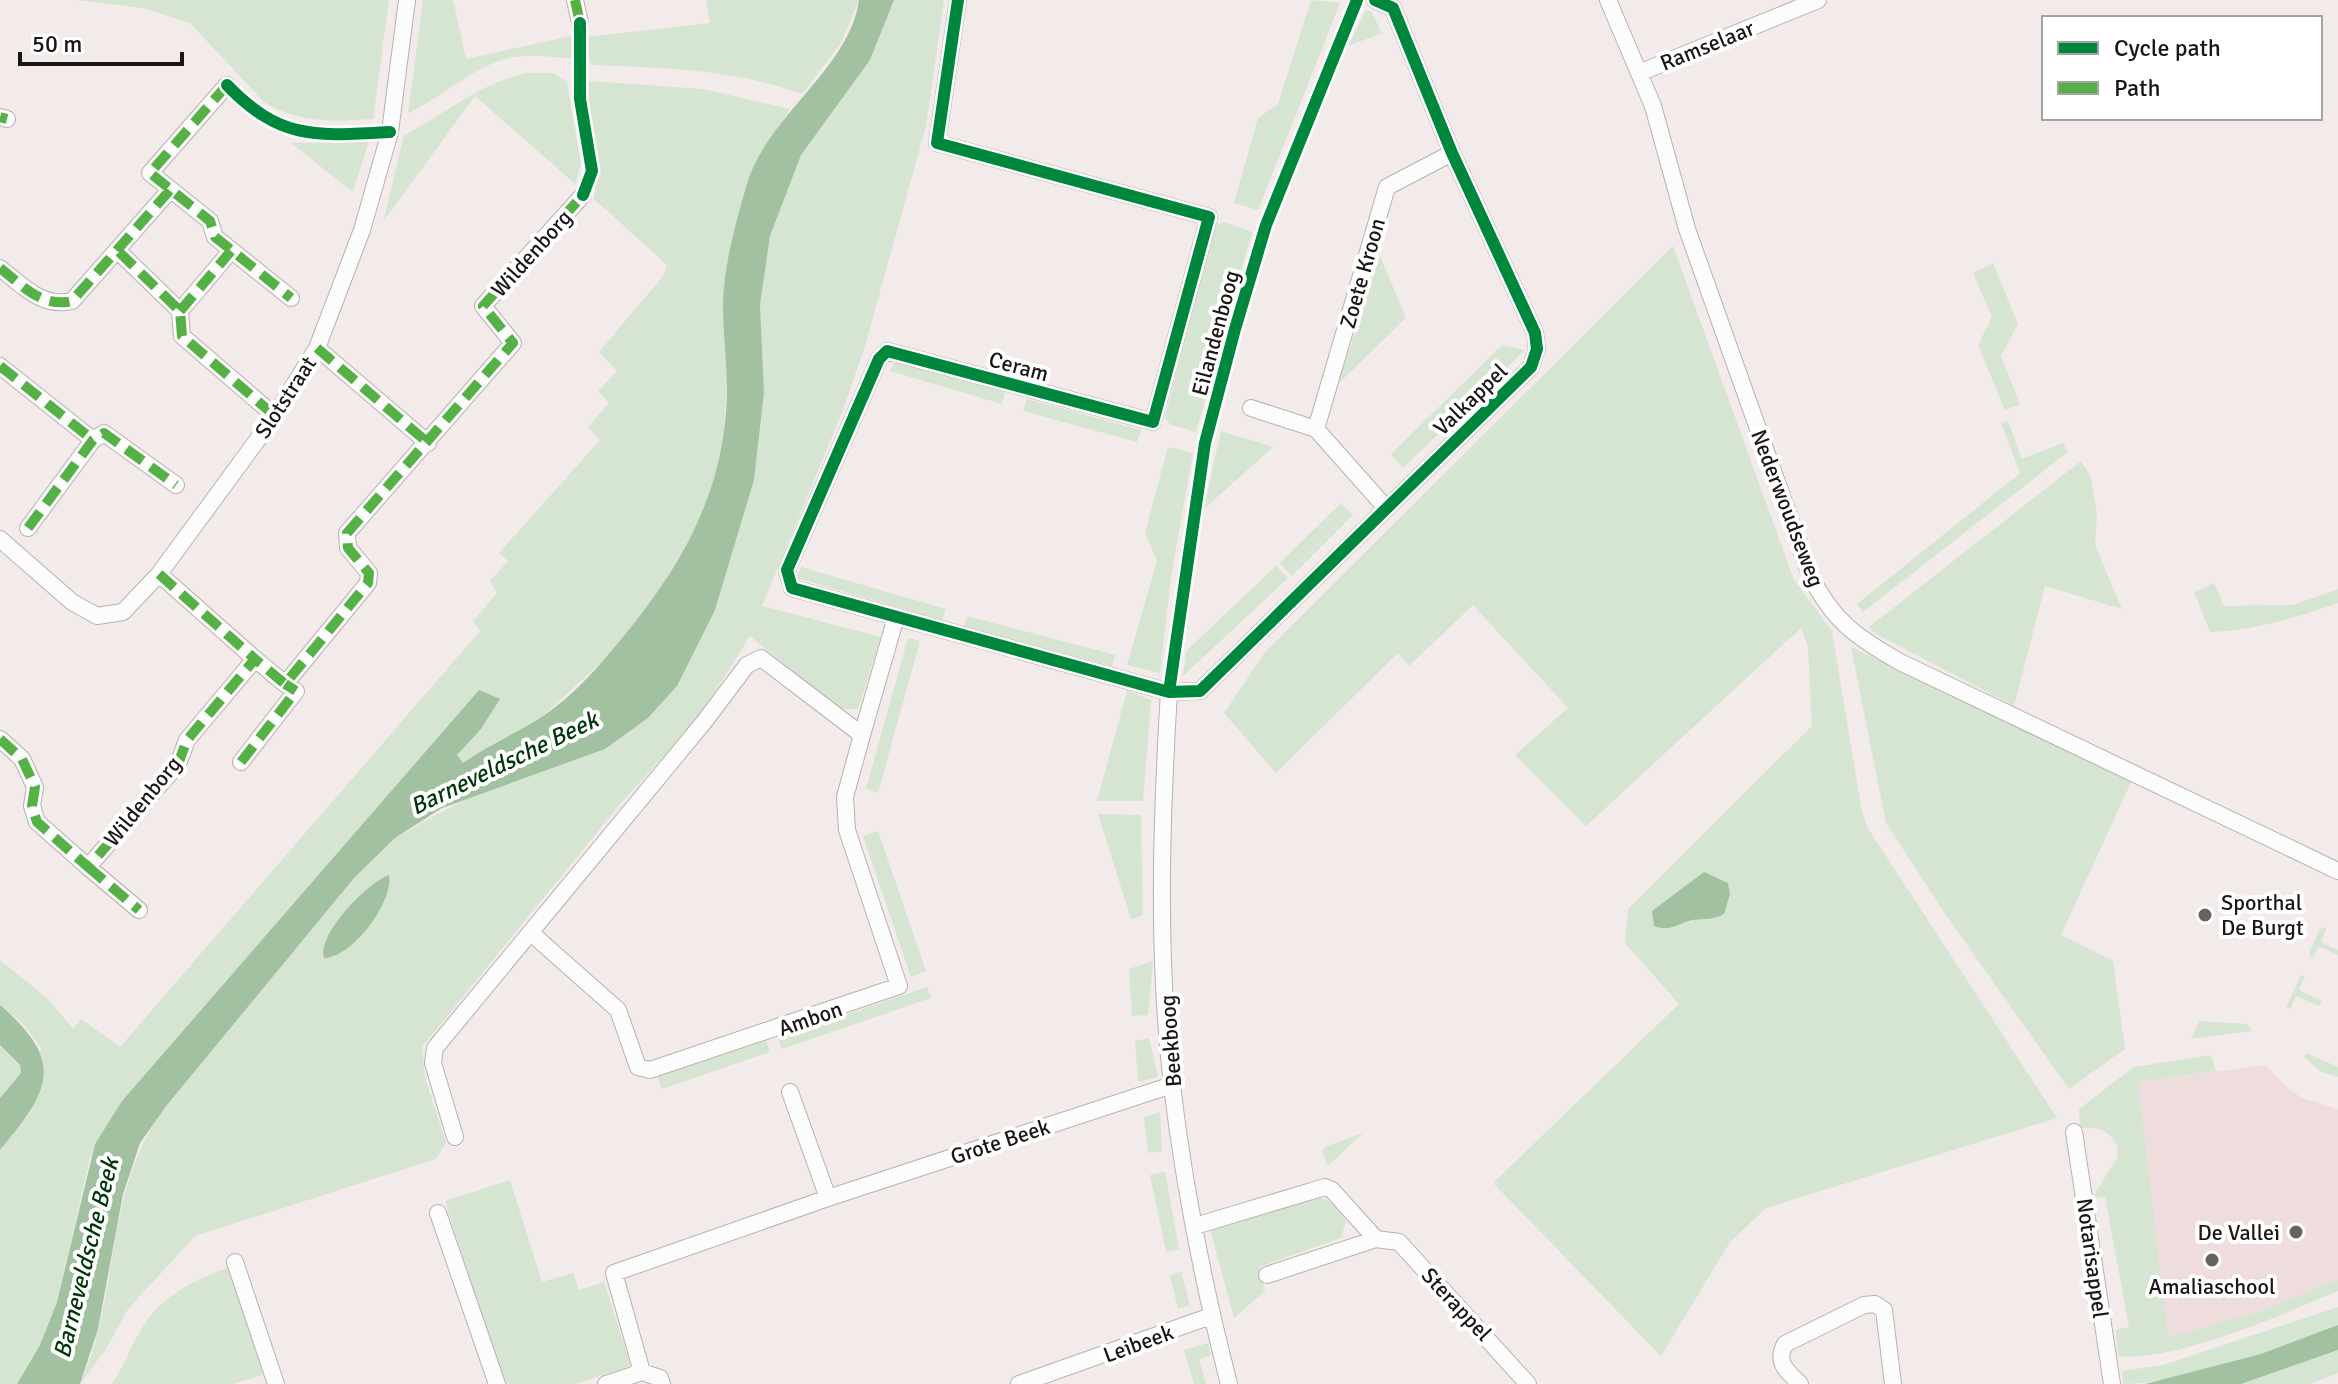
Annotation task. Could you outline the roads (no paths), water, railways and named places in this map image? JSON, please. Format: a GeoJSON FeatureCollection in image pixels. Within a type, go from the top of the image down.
{"type":"FeatureCollection","features":[{"type":"Feature","properties":{"kind":"street","name":"Slotstraat"},"geometry":{"type":"LineString","coordinates":[[0,539],[72,602],[97,616],[123,612],[159,574],[275,416],[317,348],[362,230],[390,132],[407,0]]}},
{"type":"Feature","properties":{"kind":"street"},"geometry":{"type":"LineString","coordinates":[[575,0],[580,23]]}},
{"type":"Feature","properties":{"kind":"street","name":"Ceram"},"geometry":{"type":"LineString","coordinates":[[958,0],[937,143],[1209,217],[1153,422],[887,351],[879,359],[787,570],[792,588],[1169,692]]}},
{"type":"Feature","properties":{"kind":"street","name":"Valkappel"},"geometry":{"type":"LineString","coordinates":[[1169,692],[1200,691],[1531,367],[1537,349],[1535,333],[1452,153],[1393,8],[1375,0]]}},
{"type":"Feature","properties":{"kind":"street","name":"Nederwoudseweg"},"geometry":{"type":"LineString","coordinates":[[1608,0],[1653,106],[1687,229],[1810,575],[1840,623],[1900,662],[2338,871]]}},
{"type":"Feature","properties":{"kind":"street","name":"Ramselaar"},"geometry":{"type":"LineString","coordinates":[[1639,73],[1818,0]]}},
{"type":"Feature","properties":{"kind":"street"},"geometry":{"type":"LineString","coordinates":[[227,85],[150,173],[210,221],[215,237],[291,298]]}},
{"type":"Feature","properties":{"kind":"street","name":"Zoete Kroon"},"geometry":{"type":"LineString","coordinates":[[1316,429],[1387,187],[1452,153]]}},
{"type":"Feature","properties":{"kind":"street"},"geometry":{"type":"LineString","coordinates":[[0,268],[37,297],[55,305],[72,301],[119,252],[170,190]]}},
{"type":"Feature","properties":{"kind":"street","name":"Wildenborg"},"geometry":{"type":"LineString","coordinates":[[241,762],[296,691],[285,684],[368,583],[369,573],[348,548],[347,533],[513,343],[483,306],[583,195]]}},
{"type":"Feature","properties":{"kind":"street"},"geometry":{"type":"LineString","coordinates":[[180,311],[231,251]]}},
{"type":"Feature","properties":{"kind":"street"},"geometry":{"type":"LineString","coordinates":[[119,252],[180,311],[182,336],[275,416]]}},
{"type":"Feature","properties":{"kind":"street"},"geometry":{"type":"LineString","coordinates":[[317,348],[428,443]]}},
{"type":"Feature","properties":{"kind":"street"},"geometry":{"type":"LineString","coordinates":[[0,366],[93,440]]}},
{"type":"Feature","properties":{"kind":"street"},"geometry":{"type":"LineString","coordinates":[[1251,408],[1316,429],[1386,508]]}},
{"type":"Feature","properties":{"kind":"street"},"geometry":{"type":"LineString","coordinates":[[28,528],[93,440],[104,433],[176,485]]}},
{"type":"Feature","properties":{"kind":"street"},"geometry":{"type":"LineString","coordinates":[[159,574],[285,684]]}},
{"type":"Feature","properties":{"kind":"street","name":"Ambon"},"geometry":{"type":"LineString","coordinates":[[531,933],[618,1010],[638,1067],[650,1070],[899,986],[847,830],[845,797],[896,617]]}},
{"type":"Feature","properties":{"kind":"street"},"geometry":{"type":"LineString","coordinates":[[455,1137],[433,1063],[435,1048],[747,665],[761,658],[862,735]]}},
{"type":"Feature","properties":{"kind":"street","name":"Wildenborg"},"geometry":{"type":"LineString","coordinates":[[88,867],[178,764],[187,740],[255,659]]}},
{"type":"Feature","properties":{"kind":"street","name":"Beekboog"},"geometry":{"type":"LineString","coordinates":[[1169,692],[1162,814],[1162,933],[1172,1085],[1211,1316],[1229,1384]]}},
{"type":"Feature","properties":{"kind":"street","name":"Wildenborg"},"geometry":{"type":"LineString","coordinates":[[0,739],[22,759],[35,787],[32,806],[37,822],[139,910]]}},
{"type":"Feature","properties":{"kind":"street","name":"Grote Beek"},"geometry":{"type":"LineString","coordinates":[[642,1372],[614,1273],[828,1198],[1172,1085]]}},
{"type":"Feature","properties":{"kind":"street"},"geometry":{"type":"LineString","coordinates":[[790,1092],[828,1198]]}},
{"type":"Feature","properties":{"kind":"street","name":"Notarisappel"},"geometry":{"type":"LineString","coordinates":[[2074,1132],[2112,1384]]}},
{"type":"Feature","properties":{"kind":"street","name":"Sterappel"},"geometry":{"type":"LineString","coordinates":[[1195,1226],[1325,1187],[1332,1190],[1376,1239],[1399,1242],[1528,1384]]}},
{"type":"Feature","properties":{"kind":"street"},"geometry":{"type":"LineString","coordinates":[[438,1213],[497,1384]]}},
{"type":"Feature","properties":{"kind":"street"},"geometry":{"type":"LineString","coordinates":[[1267,1275],[1376,1239]]}},
{"type":"Feature","properties":{"kind":"street"},"geometry":{"type":"LineString","coordinates":[[235,1262],[276,1384]]}},
{"type":"Feature","properties":{"kind":"street"},"geometry":{"type":"LineString","coordinates":[[1800,1384],[1781,1365],[1780,1353],[1785,1344],[1864,1305],[1875,1304],[1884,1310],[1893,1384]]}},
{"type":"Feature","properties":{"kind":"street","name":"Leibeek"},"geometry":{"type":"LineString","coordinates":[[1019,1384],[1211,1316]]}},
{"type":"Feature","properties":{"kind":"street"},"geometry":{"type":"LineString","coordinates":[[606,1384],[642,1372],[660,1378],[662,1384]]}},
{"type":"Feature","properties":{"kind":"water","name":"Barneveldsche Beek"},"geometry":{"type":"Polygon","coordinates":[[[859,0],[894,0],[870,60],[801,155],[770,236],[760,305],[764,393],[754,480],[715,610],[677,686],[648,718],[605,749],[442,808],[395,838],[354,878],[167,1105],[140,1143],[123,1194],[98,1329],[80,1384],[17,1384],[40,1345],[57,1302],[95,1144],[122,1101],[479,690],[500,699],[481,729],[457,755],[463,763],[546,714],[577,688],[643,612],[678,560],[705,504],[722,444],[727,398],[724,288],[731,243],[747,184],[757,159],[772,136],[841,48],[859,0]]]}},
{"type":"Feature","properties":{"kind":"water"},"geometry":{"type":"Polygon","coordinates":[[[1704,872],[1728,883],[1730,894],[1724,914],[1669,928],[1654,926],[1652,911],[1704,872]]]}},
{"type":"Feature","properties":{"kind":"water"},"geometry":{"type":"Polygon","coordinates":[[[389,875],[385,899],[369,927],[347,949],[324,958],[328,936],[346,910],[369,888],[389,875]]]}},
{"type":"Feature","properties":{"kind":"water"},"geometry":{"type":"Polygon","coordinates":[[[0,1005],[35,1043],[44,1076],[31,1110],[0,1150],[0,1098],[21,1073],[20,1065],[0,1045],[0,1005]]]}},
{"type":"Feature","properties":{"kind":"water"},"geometry":{"type":"Polygon","coordinates":[[[2338,1325],[2338,1350],[2241,1384],[2145,1384],[2261,1354],[2338,1325]]]}},
{"type":"Feature","properties":{"kind":"place","name":"Sporthal De Burgt"},"geometry":{"type":"Point","coordinates":[2205,915]}},
{"type":"Feature","properties":{"kind":"place","name":"De Vallei"},"geometry":{"type":"Point","coordinates":[2296,1232]}},
{"type":"Feature","properties":{"kind":"place","name":"Amaliaschool"},"geometry":{"type":"Point","coordinates":[2212,1260]}}]}
